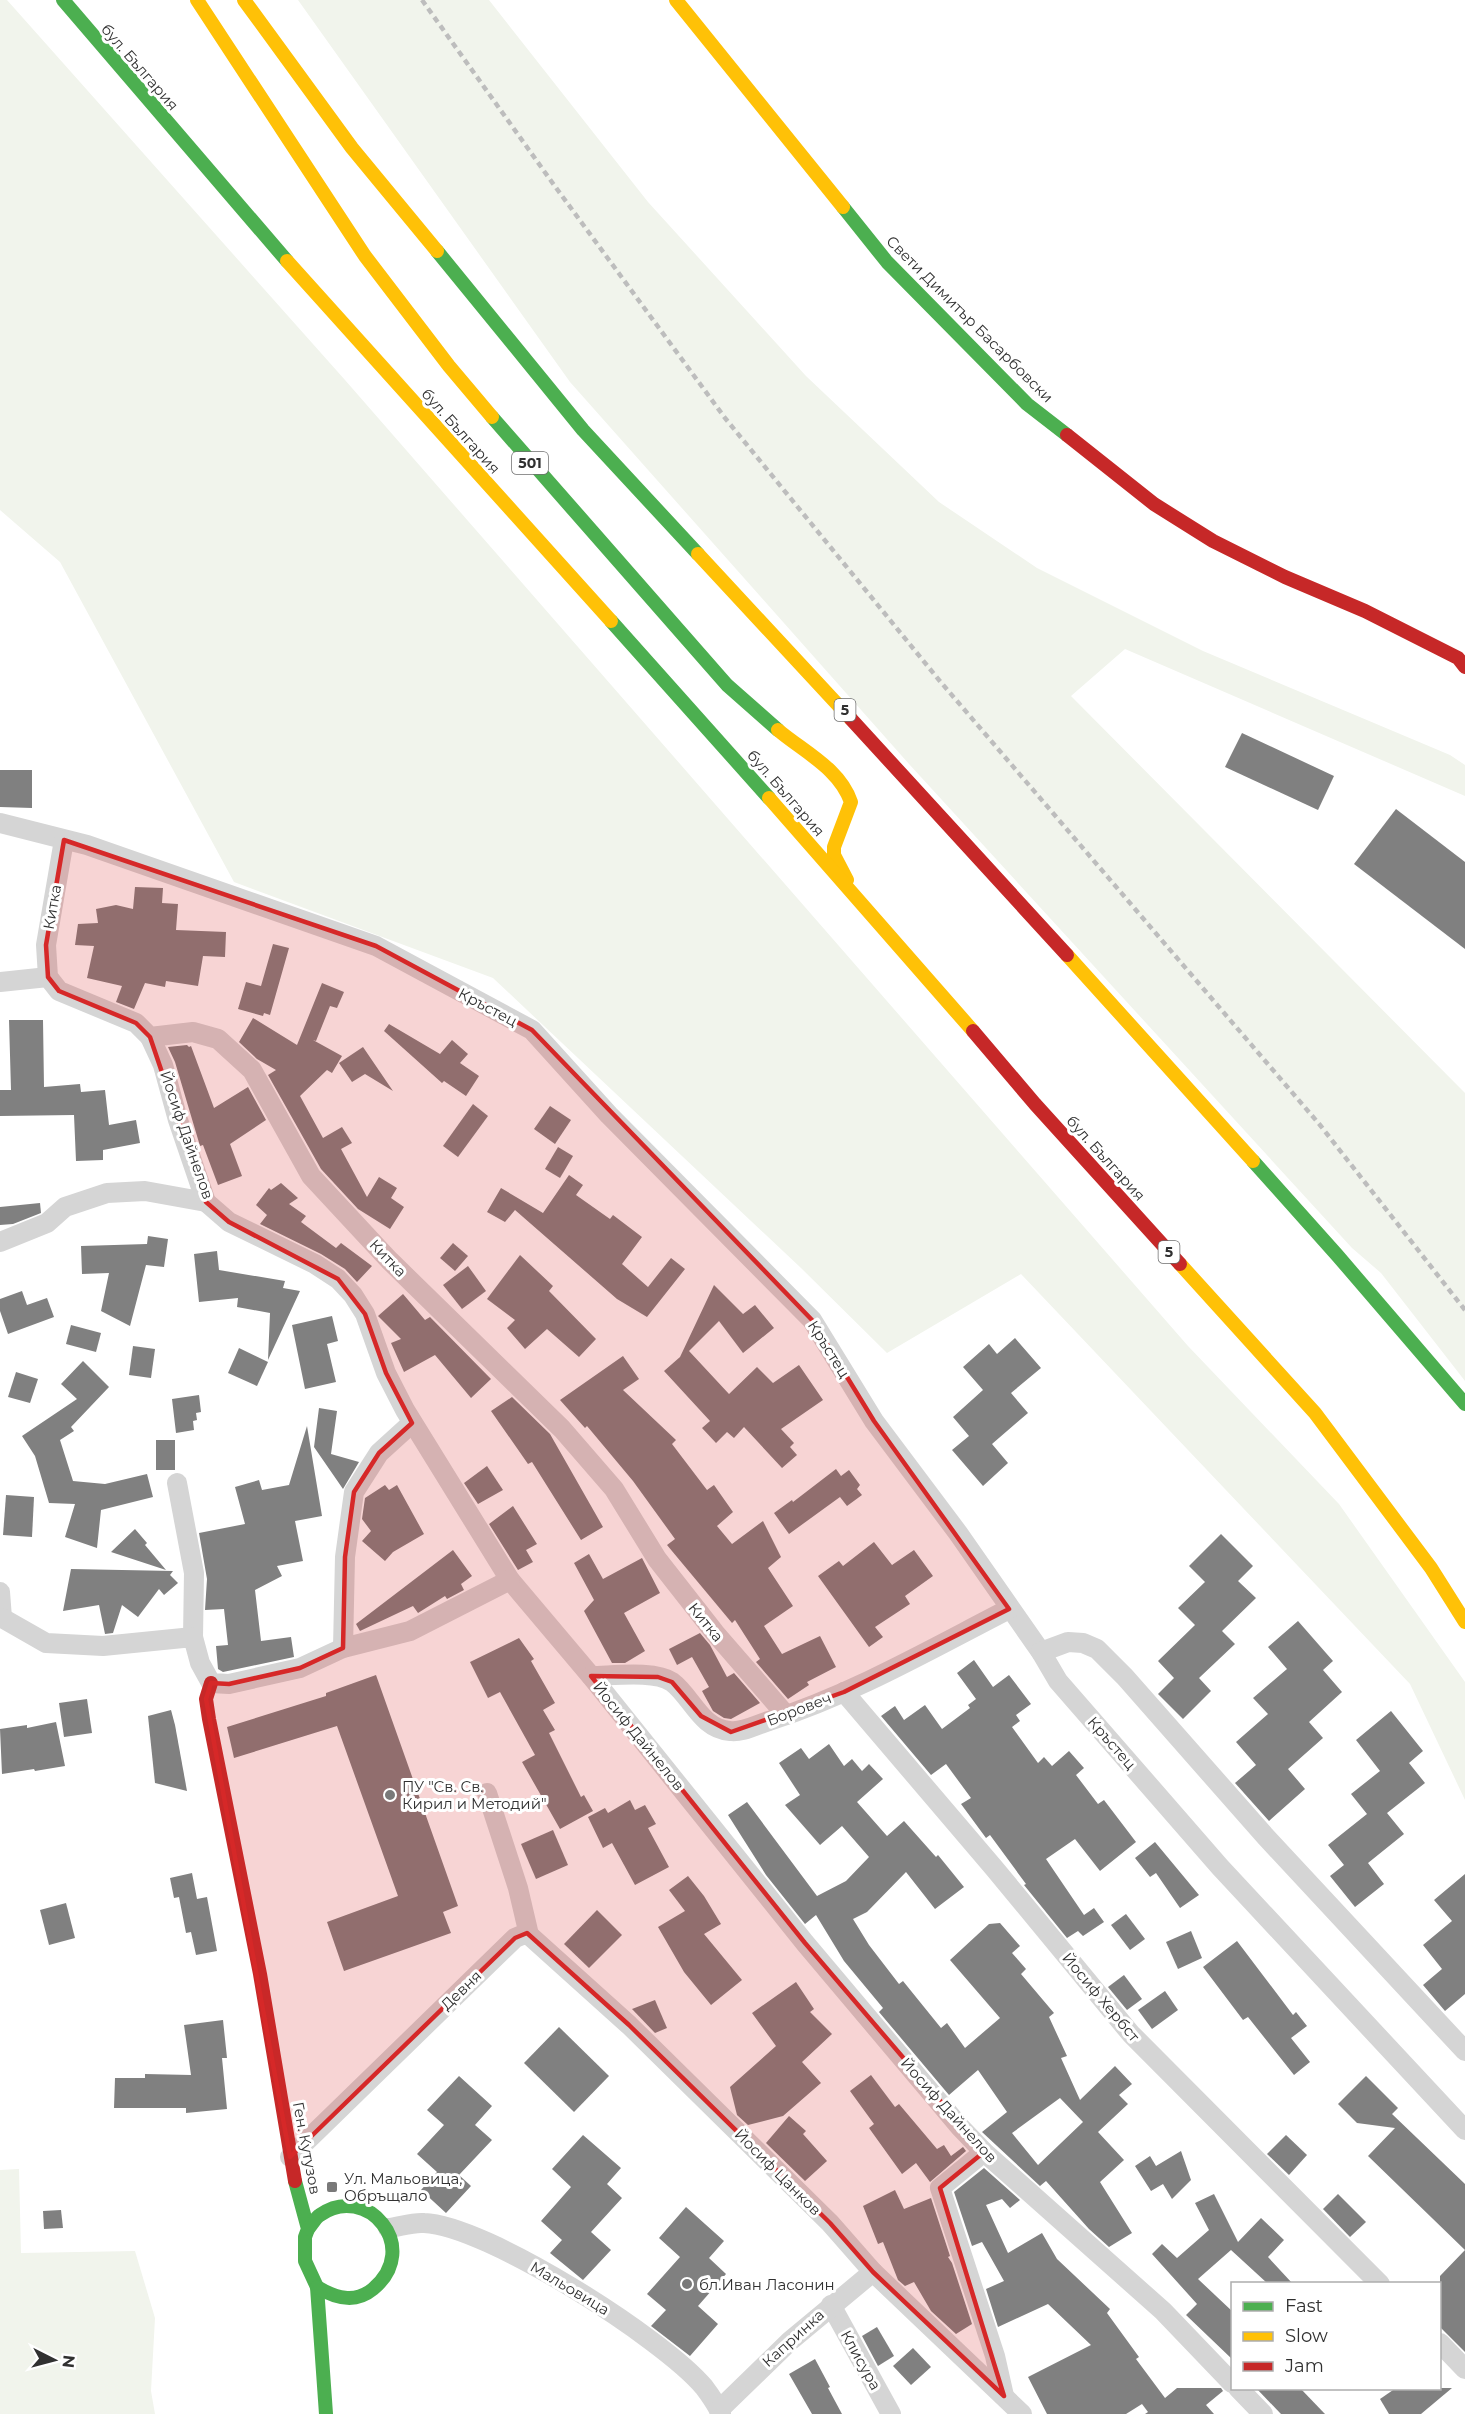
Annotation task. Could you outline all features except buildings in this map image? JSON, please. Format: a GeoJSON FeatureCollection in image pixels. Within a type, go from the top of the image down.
{"type":"FeatureCollection","features":[{"type":"Feature","properties":{"kind":"main road","name":"бул. България"},"geometry":{"type":"LineString","coordinates":[[63,0],[313,291],[673,690],[855,895],[1035,1104],[1315,1413],[1431,1568],[1465,1622]]}},
{"type":"Feature","properties":{"kind":"main road","name":"501"},"geometry":{"type":"LineString","coordinates":[[197,0],[365,256],[448,366],[535,469],[727,685],[771,725],[827,767],[847,791],[851,802],[834,847],[841,871],[855,895]]}},
{"type":"Feature","properties":{"kind":"main road","name":"5"},"geometry":{"type":"LineString","coordinates":[[244,0],[352,148],[583,430],[936,810],[1337,1255],[1465,1404]]}},
{"type":"Feature","properties":{"kind":"main road","name":"Свети Димитър Басарбовски"},"geometry":{"type":"LineString","coordinates":[[676,0],[887,262],[1027,404],[1154,504],[1214,541],[1285,577],[1365,611],[1458,658],[1465,668]]}},
{"type":"Feature","properties":{"kind":"main road","name":"Ген. Кутузов"},"geometry":{"type":"LineString","coordinates":[[211,1683],[206,1699],[209,1719],[260,1974],[296,2189],[308,2229],[305,2237],[305,2261],[317,2287],[326,2414]]}},
{"type":"Feature","properties":{"kind":"main road"},"geometry":{"type":"LineString","coordinates":[[308,2229],[321,2215],[338,2207],[357,2207],[374,2214],[388,2228],[393,2244],[393,2260],[388,2276],[377,2288],[363,2296],[347,2299],[330,2295],[317,2287]]}},
{"type":"Feature","properties":{"kind":"street","name":"Кръстец"},"geometry":{"type":"LineString","coordinates":[[0,823],[64,840],[221,890],[376,946],[532,1030],[609,1115],[812,1320],[874,1421],[958,1533],[1041,1652],[1058,1681],[1220,1867],[1465,2130]]}},
{"type":"Feature","properties":{"kind":"street","name":"Китка"},"geometry":{"type":"LineString","coordinates":[[48,977],[46,945],[64,840]]}},
{"type":"Feature","properties":{"kind":"street"},"geometry":{"type":"LineString","coordinates":[[0,982],[48,977],[59,991],[136,1023],[150,1037]]}},
{"type":"Feature","properties":{"kind":"street","name":"Китка"},"geometry":{"type":"LineString","coordinates":[[150,1037],[193,1032],[218,1039],[252,1070],[311,1176],[389,1260],[562,1429],[614,1489],[657,1559],[714,1633],[786,1715]]}},
{"type":"Feature","properties":{"kind":"street","name":"Йосиф Дайнелов"},"geometry":{"type":"LineString","coordinates":[[150,1037],[163,1065],[178,1120],[206,1202],[229,1222],[315,1264],[338,1279],[365,1314],[386,1373],[412,1423],[510,1580],[591,1676],[805,1943],[960,2127],[984,2152],[1163,2311],[1231,2381]]}},
{"type":"Feature","properties":{"kind":"street"},"geometry":{"type":"LineString","coordinates":[[0,1242],[47,1223],[65,1207],[107,1193],[145,1191],[206,1202]]}},
{"type":"Feature","properties":{"kind":"street"},"geometry":{"type":"LineString","coordinates":[[343,1648],[344,1567],[354,1492],[379,1453],[412,1423]]}},
{"type":"Feature","properties":{"kind":"street"},"geometry":{"type":"LineString","coordinates":[[177,1483],[194,1573],[193,1637],[200,1663],[211,1683],[229,1684],[300,1668],[343,1648],[410,1631],[510,1580]]}},
{"type":"Feature","properties":{"kind":"street"},"geometry":{"type":"LineString","coordinates":[[0,1592],[1,1618],[46,1643],[103,1646],[193,1637]]}},
{"type":"Feature","properties":{"kind":"street","name":"Боровеч"},"geometry":{"type":"LineString","coordinates":[[591,1676],[658,1677],[672,1682],[701,1716],[715,1726],[730,1732],[786,1715],[844,1692],[1009,1609]]}},
{"type":"Feature","properties":{"kind":"street"},"geometry":{"type":"LineString","coordinates":[[1041,1652],[1068,1642],[1083,1643],[1097,1649],[1125,1677],[1265,1836],[1465,2051]]}},
{"type":"Feature","properties":{"kind":"street","name":"Йосиф Хербст"},"geometry":{"type":"LineString","coordinates":[[844,1692],[1131,2034],[1379,2282]]}},
{"type":"Feature","properties":{"kind":"street"},"geometry":{"type":"LineString","coordinates":[[487,1793],[518,1888],[529,1935]]}},
{"type":"Feature","properties":{"kind":"street","name":"Девня"},"geometry":{"type":"LineString","coordinates":[[290,2157],[515,1938],[529,1935]]}},
{"type":"Feature","properties":{"kind":"street","name":"Йосиф Цанков"},"geometry":{"type":"LineString","coordinates":[[529,1935],[637,2032],[830,2223],[873,2272],[1022,2414]]}},
{"type":"Feature","properties":{"kind":"street"},"geometry":{"type":"LineString","coordinates":[[984,2152],[940,2188],[995,2356],[1004,2396]]}},
{"type":"Feature","properties":{"kind":"street","name":"Мальовица"},"geometry":{"type":"LineString","coordinates":[[388,2228],[424,2223],[468,2234],[519,2258],[633,2327],[674,2359],[704,2387],[720,2412]]}},
{"type":"Feature","properties":{"kind":"street","name":"Капринка"},"geometry":{"type":"LineString","coordinates":[[720,2412],[753,2374],[831,2305],[873,2272]]}},
{"type":"Feature","properties":{"kind":"street","name":"Клисура"},"geometry":{"type":"LineString","coordinates":[[831,2305],[891,2414]]}},
{"type":"Feature","properties":{"kind":"street"},"geometry":{"type":"LineString","coordinates":[[1441,2344],[1465,2368]]}},
{"type":"Feature","properties":{"kind":"street"},"geometry":{"type":"LineString","coordinates":[[1240,2390],[1263,2414]]}},
{"type":"Feature","properties":{"kind":"highlighted area"},"geometry":{"type":"Polygon","coordinates":[[[64,840],[376,946],[532,1030],[812,1320],[874,1421],[1009,1609],[844,1692],[731,1732],[701,1716],[672,1682],[658,1677],[591,1676],[805,1943],[984,2152],[940,2188],[1004,2396],[873,2272],[830,2223],[629,2025],[527,1933],[515,1938],[290,2157],[206,1699],[211,1683],[229,1684],[300,1668],[343,1648],[345,1557],[354,1492],[379,1453],[412,1423],[386,1373],[365,1314],[338,1279],[229,1222],[206,1202],[150,1037],[136,1023],[59,991],[48,977],[46,945],[64,840]]]}},
{"type":"Feature","properties":{"kind":"shaded area"},"geometry":{"type":"Polygon","coordinates":[[[0,0],[7,0],[345,380],[1188,1346],[1339,1504],[1465,1682],[1465,1800],[1410,1684],[1021,1274],[887,1353],[801,1268],[493,978],[234,882],[60,562],[0,510],[0,0]]]}},
{"type":"Feature","properties":{"kind":"shaded area"},"geometry":{"type":"Polygon","coordinates":[[[298,0],[489,0],[648,202],[806,376],[939,502],[1037,568],[1203,651],[1450,755],[1465,765],[1465,796],[1125,649],[1071,696],[1465,1093],[1465,1381],[1381,1273],[1352,1248],[909,764],[570,382],[298,0]]]}},
{"type":"Feature","properties":{"kind":"shaded area"},"geometry":{"type":"Polygon","coordinates":[[[19,2169],[21,2253],[135,2251],[155,2318],[151,2391],[155,2414],[0,2414],[0,2170],[19,2169]]]}},
{"type":"Feature","properties":{"kind":"railway"},"geometry":{"type":"LineString","coordinates":[[422,0],[725,418],[939,680],[1320,1125],[1465,1310]]}},
{"type":"Feature","properties":{"kind":"traffic: fast"},"geometry":{"type":"LineString","coordinates":[[63,0],[287,261]]}},
{"type":"Feature","properties":{"kind":"traffic: fast"},"geometry":{"type":"LineString","coordinates":[[843,207],[887,262],[1027,404],[1067,435]]}},
{"type":"Feature","properties":{"kind":"traffic: fast"},"geometry":{"type":"LineString","coordinates":[[437,251],[583,430],[698,554]]}},
{"type":"Feature","properties":{"kind":"traffic: fast"},"geometry":{"type":"LineString","coordinates":[[492,417],[727,685],[778,730]]}},
{"type":"Feature","properties":{"kind":"traffic: fast"},"geometry":{"type":"LineString","coordinates":[[611,621],[769,798]]}},
{"type":"Feature","properties":{"kind":"traffic: fast"},"geometry":{"type":"LineString","coordinates":[[1253,1161],[1465,1404]]}},
{"type":"Feature","properties":{"kind":"traffic: fast"},"geometry":{"type":"LineString","coordinates":[[295,2181],[308,2229],[305,2237],[305,2261],[317,2287],[326,2414]]}},
{"type":"Feature","properties":{"kind":"traffic: fast"},"geometry":{"type":"LineString","coordinates":[[308,2229],[320,2215],[338,2207],[355,2207],[370,2213],[383,2224],[390,2238],[392,2255],[387,2272],[366,2294],[345,2298],[317,2287]]}},
{"type":"Feature","properties":{"kind":"traffic: slow"},"geometry":{"type":"LineString","coordinates":[[197,0],[365,256],[449,366],[492,417]]}},
{"type":"Feature","properties":{"kind":"traffic: slow"},"geometry":{"type":"LineString","coordinates":[[244,0],[352,148],[437,251]]}},
{"type":"Feature","properties":{"kind":"traffic: slow"},"geometry":{"type":"LineString","coordinates":[[676,0],[843,207]]}},
{"type":"Feature","properties":{"kind":"traffic: slow"},"geometry":{"type":"LineString","coordinates":[[287,261],[611,621]]}},
{"type":"Feature","properties":{"kind":"traffic: slow"},"geometry":{"type":"LineString","coordinates":[[698,554],[851,719]]}},
{"type":"Feature","properties":{"kind":"traffic: slow"},"geometry":{"type":"LineString","coordinates":[[778,730],[829,770],[845,790],[851,802],[834,847],[834,855],[847,880]]}},
{"type":"Feature","properties":{"kind":"traffic: slow"},"geometry":{"type":"LineString","coordinates":[[769,798],[973,1031]]}},
{"type":"Feature","properties":{"kind":"traffic: slow"},"geometry":{"type":"LineString","coordinates":[[1067,955],[1253,1161]]}},
{"type":"Feature","properties":{"kind":"traffic: slow"},"geometry":{"type":"LineString","coordinates":[[1180,1264],[1315,1413],[1431,1568],[1465,1622]]}},
{"type":"Feature","properties":{"kind":"traffic: jam"},"geometry":{"type":"LineString","coordinates":[[1067,435],[1154,504],[1213,541],[1285,577],[1365,611],[1458,658],[1465,667]]}},
{"type":"Feature","properties":{"kind":"traffic: jam"},"geometry":{"type":"LineString","coordinates":[[851,719],[1067,955]]}},
{"type":"Feature","properties":{"kind":"traffic: jam"},"geometry":{"type":"LineString","coordinates":[[973,1031],[1035,1104],[1180,1264]]}},
{"type":"Feature","properties":{"kind":"traffic: jam"},"geometry":{"type":"LineString","coordinates":[[211,1683],[206,1699],[209,1719],[260,1974],[295,2181]]}},
{"type":"Feature","properties":{"kind":"place","name":"ПУ \"Св. Св. Кирил и Методий\""},"geometry":{"type":"Point","coordinates":[390,1795]}},
{"type":"Feature","properties":{"kind":"place","name":"Ул. Мальовица, Обръщало"},"geometry":{"type":"Point","coordinates":[332,2187]}},
{"type":"Feature","properties":{"kind":"place","name":"бл.Иван Ласонин"},"geometry":{"type":"Point","coordinates":[687,2284]}}]}
